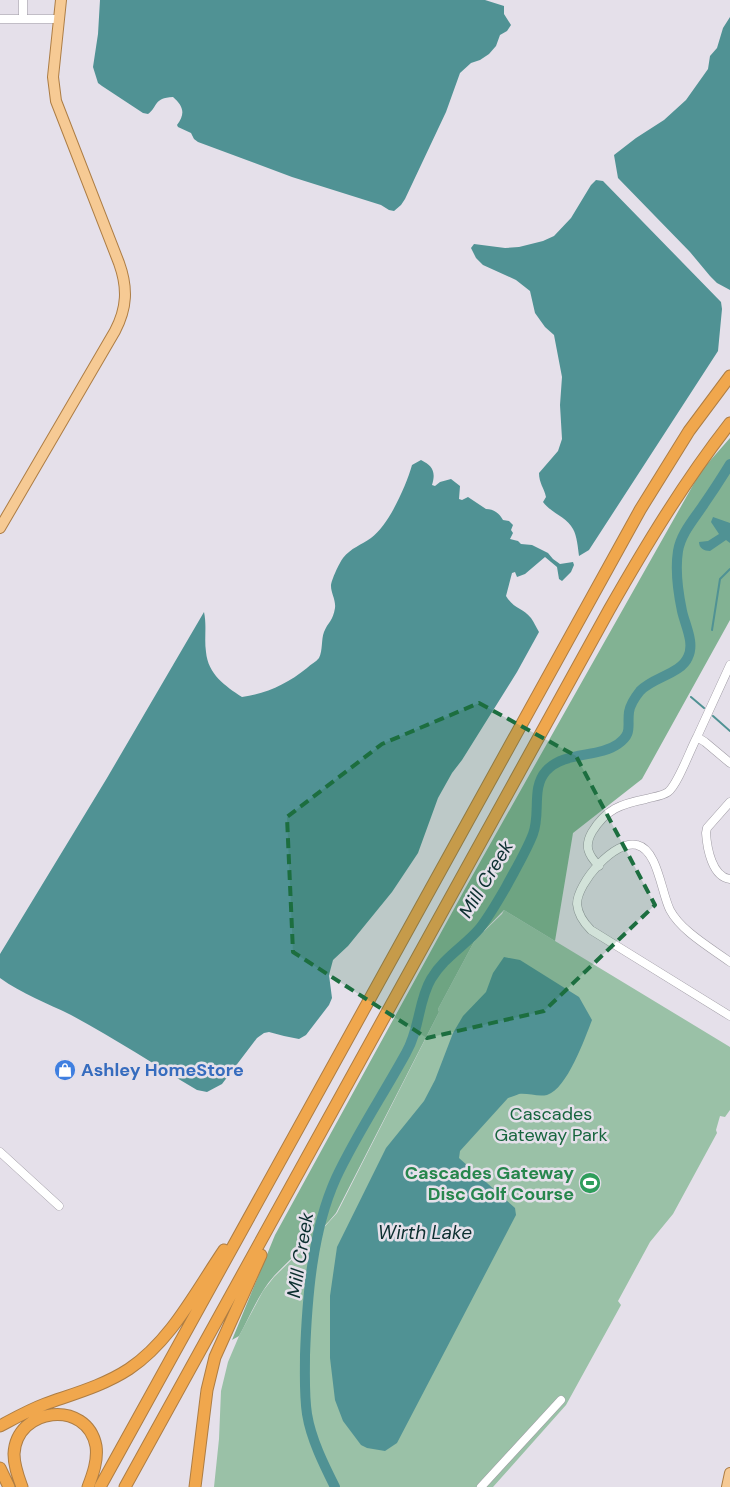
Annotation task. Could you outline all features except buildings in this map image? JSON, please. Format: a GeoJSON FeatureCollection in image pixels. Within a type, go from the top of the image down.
{"type":"FeatureCollection","features":[{"type":"Feature","properties":{"kind":"highway"},"geometry":{"type":"LineString","coordinates":[[100,1487],[640,510],[689,432],[730,376]]}},
{"type":"Feature","properties":{"kind":"highway"},"geometry":{"type":"LineString","coordinates":[[125,1487],[648,541],[699,463],[730,423]]}},
{"type":"Feature","properties":{"kind":"highway"},"geometry":{"type":"LineString","coordinates":[[0,1426],[32,1410],[99,1385],[130,1368],[144,1357],[174,1324],[223,1251],[252,1213]]}},
{"type":"Feature","properties":{"kind":"highway"},"geometry":{"type":"LineString","coordinates":[[195,1487],[203,1417],[213,1364],[225,1331],[266,1246],[274,1217]]}},
{"type":"Feature","properties":{"kind":"highway"},"geometry":{"type":"LineString","coordinates":[[22,1487],[14,1460],[14,1451],[19,1437],[23,1430],[34,1420],[42,1416],[56,1414],[68,1416],[81,1423],[93,1438],[96,1446],[96,1460],[88,1487]]}},
{"type":"Feature","properties":{"kind":"highway"},"geometry":{"type":"LineString","coordinates":[[0,1468],[9,1487]]}},
{"type":"Feature","properties":{"kind":"main road"},"geometry":{"type":"LineString","coordinates":[[0,528],[115,331],[122,316],[126,299],[126,284],[120,263],[56,101],[53,77],[61,0]]}},
{"type":"Feature","properties":{"kind":"main road"},"geometry":{"type":"LineString","coordinates":[[727,1487],[730,1474]]}},
{"type":"Feature","properties":{"kind":"street"},"geometry":{"type":"LineString","coordinates":[[23,0],[23,19]]}},
{"type":"Feature","properties":{"kind":"street"},"geometry":{"type":"LineString","coordinates":[[0,19],[59,19]]}},
{"type":"Feature","properties":{"kind":"street"},"geometry":{"type":"LineString","coordinates":[[599,866],[593,860],[587,843],[595,828],[605,816],[621,805],[655,797],[669,791],[697,738],[730,665]]}},
{"type":"Feature","properties":{"kind":"street"},"geometry":{"type":"LineString","coordinates":[[697,738],[705,742],[730,763]]}},
{"type":"Feature","properties":{"kind":"street"},"geometry":{"type":"LineString","coordinates":[[730,802],[707,828],[706,833],[716,870],[726,879],[730,879]]}},
{"type":"Feature","properties":{"kind":"street"},"geometry":{"type":"LineString","coordinates":[[729,1012],[598,935],[585,924],[579,912],[578,898],[582,886],[614,850],[620,846],[628,844],[642,847],[652,857],[674,917],[687,930],[730,962]]}},
{"type":"Feature","properties":{"kind":"street"},"geometry":{"type":"LineString","coordinates":[[0,1152],[59,1206]]}},
{"type":"Feature","properties":{"kind":"street"},"geometry":{"type":"LineString","coordinates":[[481,1487],[562,1400]]}},
{"type":"Feature","properties":{"kind":"highlighted area"},"geometry":{"type":"Polygon","coordinates":[[[479,703],[576,756],[655,905],[544,1011],[427,1038],[293,952],[287,817],[382,744],[479,703]]]}},
{"type":"Feature","properties":{"kind":"green space"},"geometry":{"type":"Polygon","coordinates":[[[730,438],[730,620],[642,779],[573,833],[555,941],[504,910],[475,940],[438,1009],[439,1012],[336,1213],[274,1276],[259,1297],[239,1336],[232,1340],[275,1235],[466,887],[701,471],[730,438]]]}},
{"type":"Feature","properties":{"kind":"green space","name":"Cascades Gateway Park"},"geometry":{"type":"Polygon","coordinates":[[[504,910],[730,1047],[730,1110],[725,1117],[720,1116],[716,1130],[717,1133],[673,1214],[650,1242],[618,1301],[621,1305],[566,1405],[493,1487],[214,1487],[221,1391],[228,1362],[239,1336],[263,1291],[274,1277],[337,1213],[439,1012],[438,1009],[475,940],[504,910]]]}},
{"type":"Feature","properties":{"kind":"water"},"geometry":{"type":"Polygon","coordinates":[[[100,0],[485,0],[504,6],[504,14],[511,25],[507,31],[500,35],[496,46],[489,54],[471,63],[460,73],[446,112],[405,199],[394,211],[381,205],[292,177],[198,142],[191,133],[178,127],[177,125],[182,117],[182,110],[179,103],[173,97],[159,101],[148,114],[143,113],[102,86],[98,83],[93,67],[98,34],[100,0]]]}},
{"type":"Feature","properties":{"kind":"water"},"geometry":{"type":"Polygon","coordinates":[[[730,17],[730,290],[717,283],[710,276],[690,252],[618,178],[614,155],[664,120],[686,100],[708,69],[710,56],[717,48],[723,28],[730,17]]]}},
{"type":"Feature","properties":{"kind":"water"},"geometry":{"type":"Polygon","coordinates":[[[596,180],[603,181],[721,302],[722,309],[718,351],[589,550],[579,556],[573,529],[543,502],[546,497],[539,477],[539,473],[558,451],[562,439],[560,405],[562,377],[554,335],[545,327],[535,313],[530,291],[516,280],[483,265],[476,258],[471,248],[474,244],[505,248],[519,247],[554,236],[571,218],[596,180]]]}},
{"type":"Feature","properties":{"kind":"water"},"geometry":{"type":"Polygon","coordinates":[[[421,460],[431,467],[434,476],[432,485],[435,486],[440,482],[451,479],[460,486],[459,499],[462,500],[468,497],[486,509],[496,512],[503,520],[509,521],[513,525],[511,530],[513,533],[510,539],[521,544],[532,545],[548,553],[560,564],[573,562],[574,565],[571,572],[562,581],[559,579],[557,567],[545,557],[525,574],[517,577],[515,572],[512,573],[506,596],[512,604],[531,618],[539,632],[517,672],[438,798],[418,853],[392,892],[348,946],[333,960],[329,975],[332,998],[329,1005],[306,1035],[299,1039],[269,1032],[264,1033],[257,1038],[222,1084],[207,1092],[197,1090],[71,1015],[8,984],[0,978],[0,954],[107,778],[204,612],[206,652],[210,667],[218,679],[242,697],[269,690],[300,674],[319,658],[324,632],[333,616],[335,608],[331,583],[342,560],[349,552],[378,532],[401,494],[412,465],[421,460]]]}},
{"type":"Feature","properties":{"kind":"water"},"geometry":{"type":"Polygon","coordinates":[[[713,517],[730,523],[730,543],[726,540],[708,551],[701,547],[699,542],[708,541],[719,534],[711,522],[713,517]]]}},
{"type":"Feature","properties":{"kind":"water","name":"Wirth Lake"},"geometry":{"type":"Polygon","coordinates":[[[504,957],[520,960],[579,997],[592,1020],[574,1062],[554,1091],[547,1095],[519,1094],[508,1098],[460,1151],[459,1158],[515,1208],[516,1215],[397,1443],[385,1451],[367,1448],[361,1445],[343,1421],[335,1400],[330,1358],[330,1296],[337,1247],[386,1148],[424,1101],[435,1080],[453,1033],[463,1016],[486,992],[493,973],[504,957]]]}},
{"type":"Feature","properties":{"kind":"waterway","name":"Mill Creek"},"geometry":{"type":"LineString","coordinates":[[335,1487],[322,1461],[312,1433],[307,1414],[305,1392],[309,1288],[316,1242],[328,1198],[352,1146],[411,1044],[424,996],[431,979],[442,964],[484,923],[524,854],[535,826],[537,793],[541,778],[546,771],[562,760],[601,751],[623,740],[628,733],[630,709],[640,691],[652,682],[679,668],[688,657],[690,640],[678,589],[678,551],[685,532],[730,464]]}},
{"type":"Feature","properties":{"kind":"waterway"},"geometry":{"type":"LineString","coordinates":[[712,630],[720,579],[730,569]]}},
{"type":"Feature","properties":{"kind":"waterway"},"geometry":{"type":"LineString","coordinates":[[691,697],[704,708]]}},
{"type":"Feature","properties":{"kind":"waterway"},"geometry":{"type":"LineString","coordinates":[[713,716],[730,731]]}},
{"type":"Feature","properties":{"kind":"place","name":"Ashley HomeStore"},"geometry":{"type":"Point","coordinates":[65,1070]}},
{"type":"Feature","properties":{"kind":"place","name":"Cascades Gateway Disc Golf Course"},"geometry":{"type":"Point","coordinates":[590,1183]}}]}
